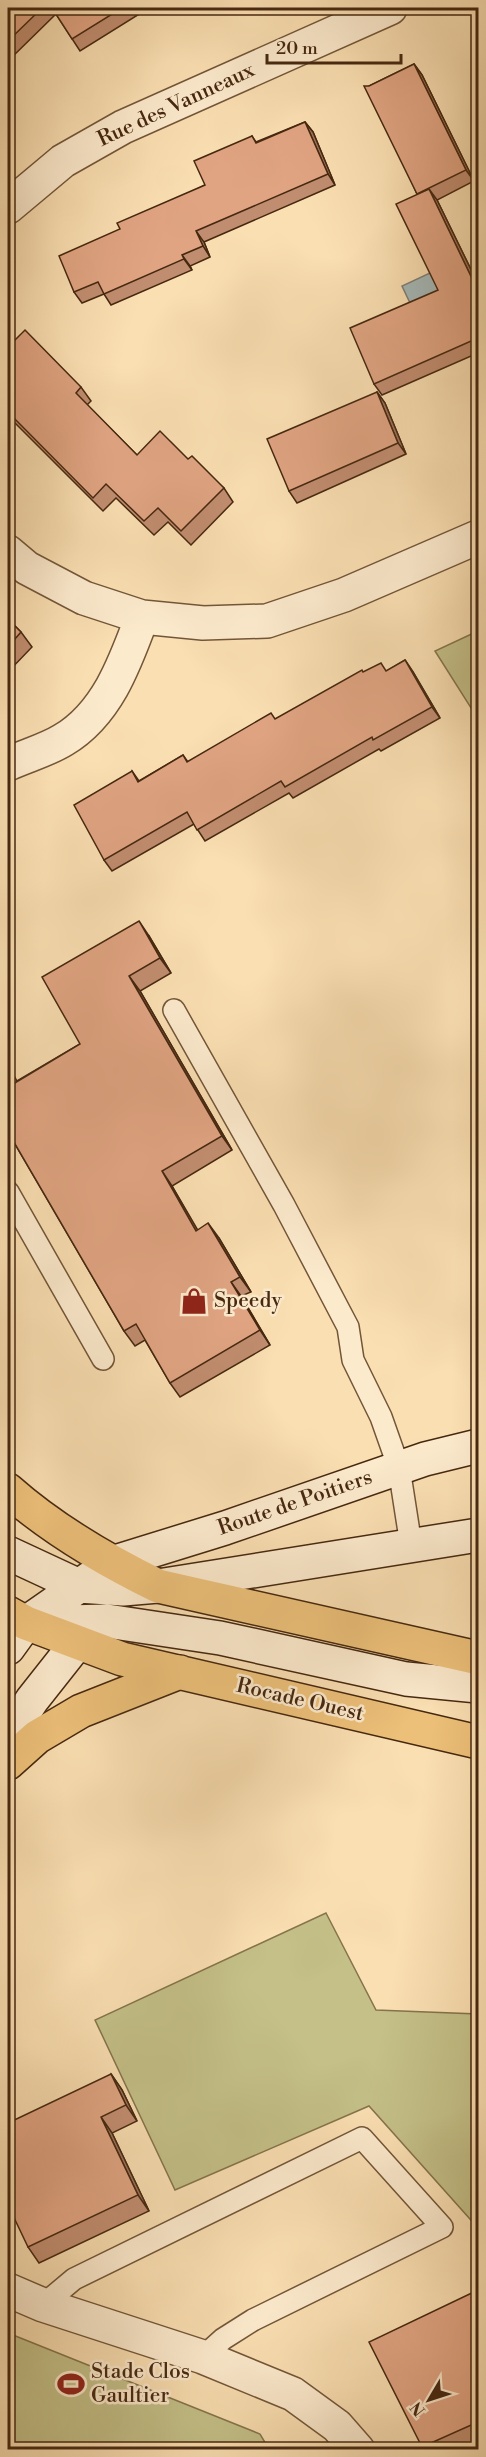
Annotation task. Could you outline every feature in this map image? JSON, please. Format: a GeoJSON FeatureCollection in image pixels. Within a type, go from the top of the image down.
{"type":"FeatureCollection","features":[{"type":"Feature","properties":{"kind":"main road"},"geometry":{"type":"LineString","coordinates":[[8,1490],[26,1506],[112,1563],[158,1586],[478,1658]]}},
{"type":"Feature","properties":{"kind":"main road","name":"Rocade Ouest"},"geometry":{"type":"LineString","coordinates":[[14,1628],[77,1643],[122,1659],[478,1742]]}},
{"type":"Feature","properties":{"kind":"main road"},"geometry":{"type":"LineString","coordinates":[[8,1763],[37,1737],[81,1711],[180,1672]]}},
{"type":"Feature","properties":{"kind":"street","name":"Rue des Vanneaux"},"geometry":{"type":"LineString","coordinates":[[8,207],[63,160],[123,127],[390,8]]}},
{"type":"Feature","properties":{"kind":"street"},"geometry":{"type":"LineString","coordinates":[[8,552],[27,568],[84,598],[142,617],[203,623],[267,621],[344,596],[478,537]]}},
{"type":"Feature","properties":{"kind":"street"},"geometry":{"type":"LineString","coordinates":[[8,764],[63,740],[95,714],[122,670],[142,617]]}},
{"type":"Feature","properties":{"kind":"street","name":"Route de Poitiers"},"geometry":{"type":"LineString","coordinates":[[14,1628],[112,1563],[225,1528],[425,1459],[478,1446]]}},
{"type":"Feature","properties":{"kind":"street"},"geometry":{"type":"LineString","coordinates":[[8,1553],[79,1586],[123,1589],[158,1586],[478,1535]]}},
{"type":"Feature","properties":{"kind":"street"},"geometry":{"type":"LineString","coordinates":[[8,1736],[32,1700],[77,1643],[158,1586]]}},
{"type":"Feature","properties":{"kind":"street"},"geometry":{"type":"LineString","coordinates":[[14,1628],[107,1621],[220,1638],[406,1679],[478,1686]]}},
{"type":"Feature","properties":{"kind":"street"},"geometry":{"type":"LineString","coordinates":[[8,2290],[42,2305],[203,2357],[293,2394],[337,2426],[358,2450]]}},
{"type":"Feature","properties":{"kind":"lane"},"geometry":{"type":"LineString","coordinates":[[174,1010],[284,1205],[348,1327],[353,1360],[381,1417],[399,1468],[411,1545]]}},
{"type":"Feature","properties":{"kind":"lane"},"geometry":{"type":"LineString","coordinates":[[8,1192],[103,1359]]}},
{"type":"Feature","properties":{"kind":"lane"},"geometry":{"type":"LineString","coordinates":[[42,2305],[74,2279],[362,2138],[442,2227],[253,2320],[203,2357]]}},
{"type":"Feature","properties":{"kind":"shaded area"},"geometry":{"type":"Polygon","coordinates":[[[462,258],[471,278],[411,305],[402,286],[462,258]]]}},
{"type":"Feature","properties":{"kind":"shaded area"},"geometry":{"type":"Polygon","coordinates":[[[478,631],[478,719],[435,651],[478,631]]]}},
{"type":"Feature","properties":{"kind":"shaded area"},"geometry":{"type":"Polygon","coordinates":[[[326,1913],[376,2010],[478,2014],[478,2228],[369,2106],[175,2190],[95,2020],[326,1913]]]}},
{"type":"Feature","properties":{"kind":"shaded area","name":"Stade Clos Gaultier"},"geometry":{"type":"Polygon","coordinates":[[[8,2333],[260,2434],[269,2449],[8,2449],[8,2333]]]}},
{"type":"Feature","properties":{"kind":"building"},"geometry":{"type":"Polygon","coordinates":[[[8,8],[42,8],[8,41],[8,8]]]}},
{"type":"Feature","properties":{"kind":"building"},"geometry":{"type":"Polygon","coordinates":[[[52,8],[122,8],[72,39],[52,8]]]}},
{"type":"Feature","properties":{"kind":"building"},"geometry":{"type":"Polygon","coordinates":[[[414,64],[466,170],[417,194],[364,86],[369,86],[414,64]]]}},
{"type":"Feature","properties":{"kind":"building"},"geometry":{"type":"Polygon","coordinates":[[[305,122],[328,174],[196,231],[203,246],[182,255],[184,259],[104,294],[98,282],[74,292],[59,256],[120,229],[117,223],[205,185],[194,161],[252,136],[256,143],[305,122]]]}},
{"type":"Feature","properties":{"kind":"building"},"geometry":{"type":"Polygon","coordinates":[[[429,189],[478,291],[478,338],[374,384],[350,328],[438,290],[396,204],[429,189]]]}},
{"type":"Feature","properties":{"kind":"building"},"geometry":{"type":"Polygon","coordinates":[[[25,330],[81,387],[76,393],[137,455],[160,431],[188,459],[192,456],[224,488],[181,531],[158,508],[144,521],[106,484],[93,498],[8,412],[8,347],[25,330]]]}},
{"type":"Feature","properties":{"kind":"building"},"geometry":{"type":"Polygon","coordinates":[[[377,392],[398,443],[289,491],[267,439],[377,392]]]}},
{"type":"Feature","properties":{"kind":"building"},"geometry":{"type":"Polygon","coordinates":[[[8,619],[21,632],[8,647],[8,619]]]}},
{"type":"Feature","properties":{"kind":"building"},"geometry":{"type":"Polygon","coordinates":[[[405,660],[432,707],[373,740],[372,737],[285,787],[281,781],[197,830],[187,812],[104,860],[74,805],[132,771],[138,782],[183,755],[187,762],[271,713],[275,719],[362,670],[363,672],[381,663],[386,671],[405,660]]]}},
{"type":"Feature","properties":{"kind":"building"},"geometry":{"type":"Polygon","coordinates":[[[139,921],[160,958],[129,976],[222,1136],[162,1171],[196,1231],[208,1223],[240,1277],[231,1282],[260,1330],[170,1383],[136,1324],[124,1331],[8,1132],[8,1087],[80,1044],[42,977],[139,921]]]}},
{"type":"Feature","properties":{"kind":"building"},"geometry":{"type":"Polygon","coordinates":[[[111,2074],[126,2105],[101,2117],[138,2195],[28,2247],[8,2205],[8,2123],[111,2074]]]}},
{"type":"Feature","properties":{"kind":"building"},"geometry":{"type":"Polygon","coordinates":[[[478,2290],[478,2422],[422,2447],[369,2342],[478,2290]]]}},
{"type":"Feature","properties":{"kind":"place","name":"Speedy"},"geometry":{"type":"Point","coordinates":[194,1301]}},
{"type":"Feature","properties":{"kind":"place","name":"Stade Clos Gaultier"},"geometry":{"type":"Point","coordinates":[71,2384]}}]}
